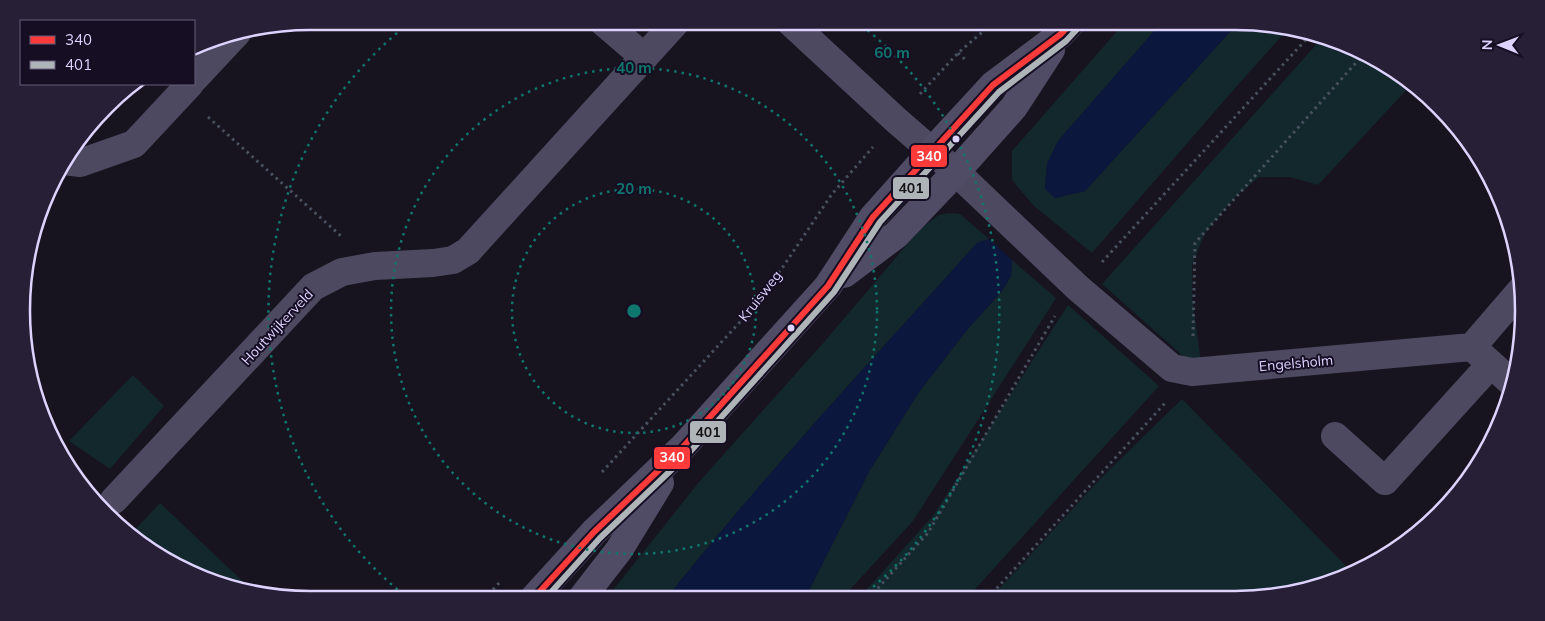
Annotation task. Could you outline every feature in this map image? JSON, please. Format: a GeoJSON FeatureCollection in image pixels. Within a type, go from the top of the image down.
{"type":"FeatureCollection","features":[{"type":"Feature","properties":{"kind":"street"},"geometry":{"type":"LineString","coordinates":[[612,30],[644,57]]}},
{"type":"Feature","properties":{"kind":"street","name":"Houtwijkerveld"},"geometry":{"type":"LineString","coordinates":[[114,500],[313,287],[342,272],[375,266],[453,260],[468,251],[669,30]]}},
{"type":"Feature","properties":{"kind":"street"},"geometry":{"type":"LineString","coordinates":[[799,30],[932,151]]}},
{"type":"Feature","properties":{"kind":"street"},"geometry":{"type":"LineString","coordinates":[[540,591],[594,532],[682,448],[828,286],[874,217],[993,85],[1064,30]]}},
{"type":"Feature","properties":{"kind":"street"},"geometry":{"type":"LineString","coordinates":[[828,286],[896,235],[956,172],[1014,107],[1066,30]]}},
{"type":"Feature","properties":{"kind":"street"},"geometry":{"type":"LineString","coordinates":[[195,78],[229,43]]}},
{"type":"Feature","properties":{"kind":"street"},"geometry":{"type":"LineString","coordinates":[[73,162],[80,163],[134,144],[188,85]]}},
{"type":"Feature","properties":{"kind":"street","name":"Engelsholm"},"geometry":{"type":"LineString","coordinates":[[932,151],[1078,288],[1172,368],[1192,372],[1482,356]]}},
{"type":"Feature","properties":{"kind":"street"},"geometry":{"type":"LineString","coordinates":[[1336,436],[1385,481],[1482,356],[1515,302]]}},
{"type":"Feature","properties":{"kind":"street"},"geometry":{"type":"LineString","coordinates":[[1482,356],[1506,378]]}},
{"type":"Feature","properties":{"kind":"street"},"geometry":{"type":"LineString","coordinates":[[587,591],[618,550],[682,448]]}},
{"type":"Feature","properties":{"kind":"path","name":"Kruisweg"},"geometry":{"type":"LineString","coordinates":[[600,474],[762,298],[832,194],[896,120],[958,53],[984,30]]}},
{"type":"Feature","properties":{"kind":"path"},"geometry":{"type":"LineString","coordinates":[[188,85],[375,266]]}},
{"type":"Feature","properties":{"kind":"green space"},"geometry":{"type":"Polygon","coordinates":[[[1118,30],[1155,30],[1058,141],[1047,164],[1045,188],[1055,198],[1085,191],[1232,30],[1283,34],[1092,253],[1034,206],[1012,180],[1012,151],[1118,30]]]}},
{"type":"Feature","properties":{"kind":"green space"},"geometry":{"type":"Polygon","coordinates":[[[1318,43],[1359,59],[1390,77],[1407,90],[1318,185],[1290,177],[1259,177],[1235,197],[1205,233],[1192,265],[1192,297],[1201,363],[1192,364],[1102,284],[1318,43]]]}},
{"type":"Feature","properties":{"kind":"green space"},"geometry":{"type":"Polygon","coordinates":[[[948,213],[960,214],[989,239],[977,243],[858,374],[741,508],[672,591],[612,591],[699,482],[825,341],[921,228],[939,215],[948,213]]]}},
{"type":"Feature","properties":{"kind":"green space"},"geometry":{"type":"Polygon","coordinates":[[[1012,260],[1056,298],[913,521],[848,591],[809,591],[870,470],[919,392],[967,330],[1002,291],[1011,276],[1012,260]]]}},
{"type":"Feature","properties":{"kind":"green space"},"geometry":{"type":"Polygon","coordinates":[[[1068,305],[1159,386],[973,591],[865,591],[933,516],[1068,305]]]}},
{"type":"Feature","properties":{"kind":"green space"},"geometry":{"type":"Polygon","coordinates":[[[133,375],[164,406],[110,469],[69,441],[133,375]]]}},
{"type":"Feature","properties":{"kind":"green space"},"geometry":{"type":"Polygon","coordinates":[[[1182,399],[1348,567],[1325,576],[1271,589],[1234,591],[997,591],[1101,478],[1182,399]]]}},
{"type":"Feature","properties":{"kind":"green space"},"geometry":{"type":"Polygon","coordinates":[[[160,503],[244,583],[203,570],[186,562],[155,544],[135,529],[160,503]]]}},
{"type":"Feature","properties":{"kind":"water"},"geometry":{"type":"Polygon","coordinates":[[[1155,30],[1232,30],[1085,191],[1055,198],[1045,189],[1047,164],[1058,141],[1155,30]]]}},
{"type":"Feature","properties":{"kind":"water"},"geometry":{"type":"Polygon","coordinates":[[[989,239],[1012,260],[1011,276],[1002,291],[967,330],[919,392],[870,470],[809,591],[672,591],[780,463],[977,243],[989,239]]]}},
{"type":"Feature","properties":{"kind":"transit line","name":"340"},"geometry":{"type":"LineString","coordinates":[[540,591],[594,532],[682,448],[828,286],[873,217],[993,85],[1065,30]]}},
{"type":"Feature","properties":{"kind":"transit line","name":"401"},"geometry":{"type":"LineString","coordinates":[[552,591],[600,538],[688,454],[834,292],[880,222],[999,92],[1066,41],[1076,30]]}}]}
